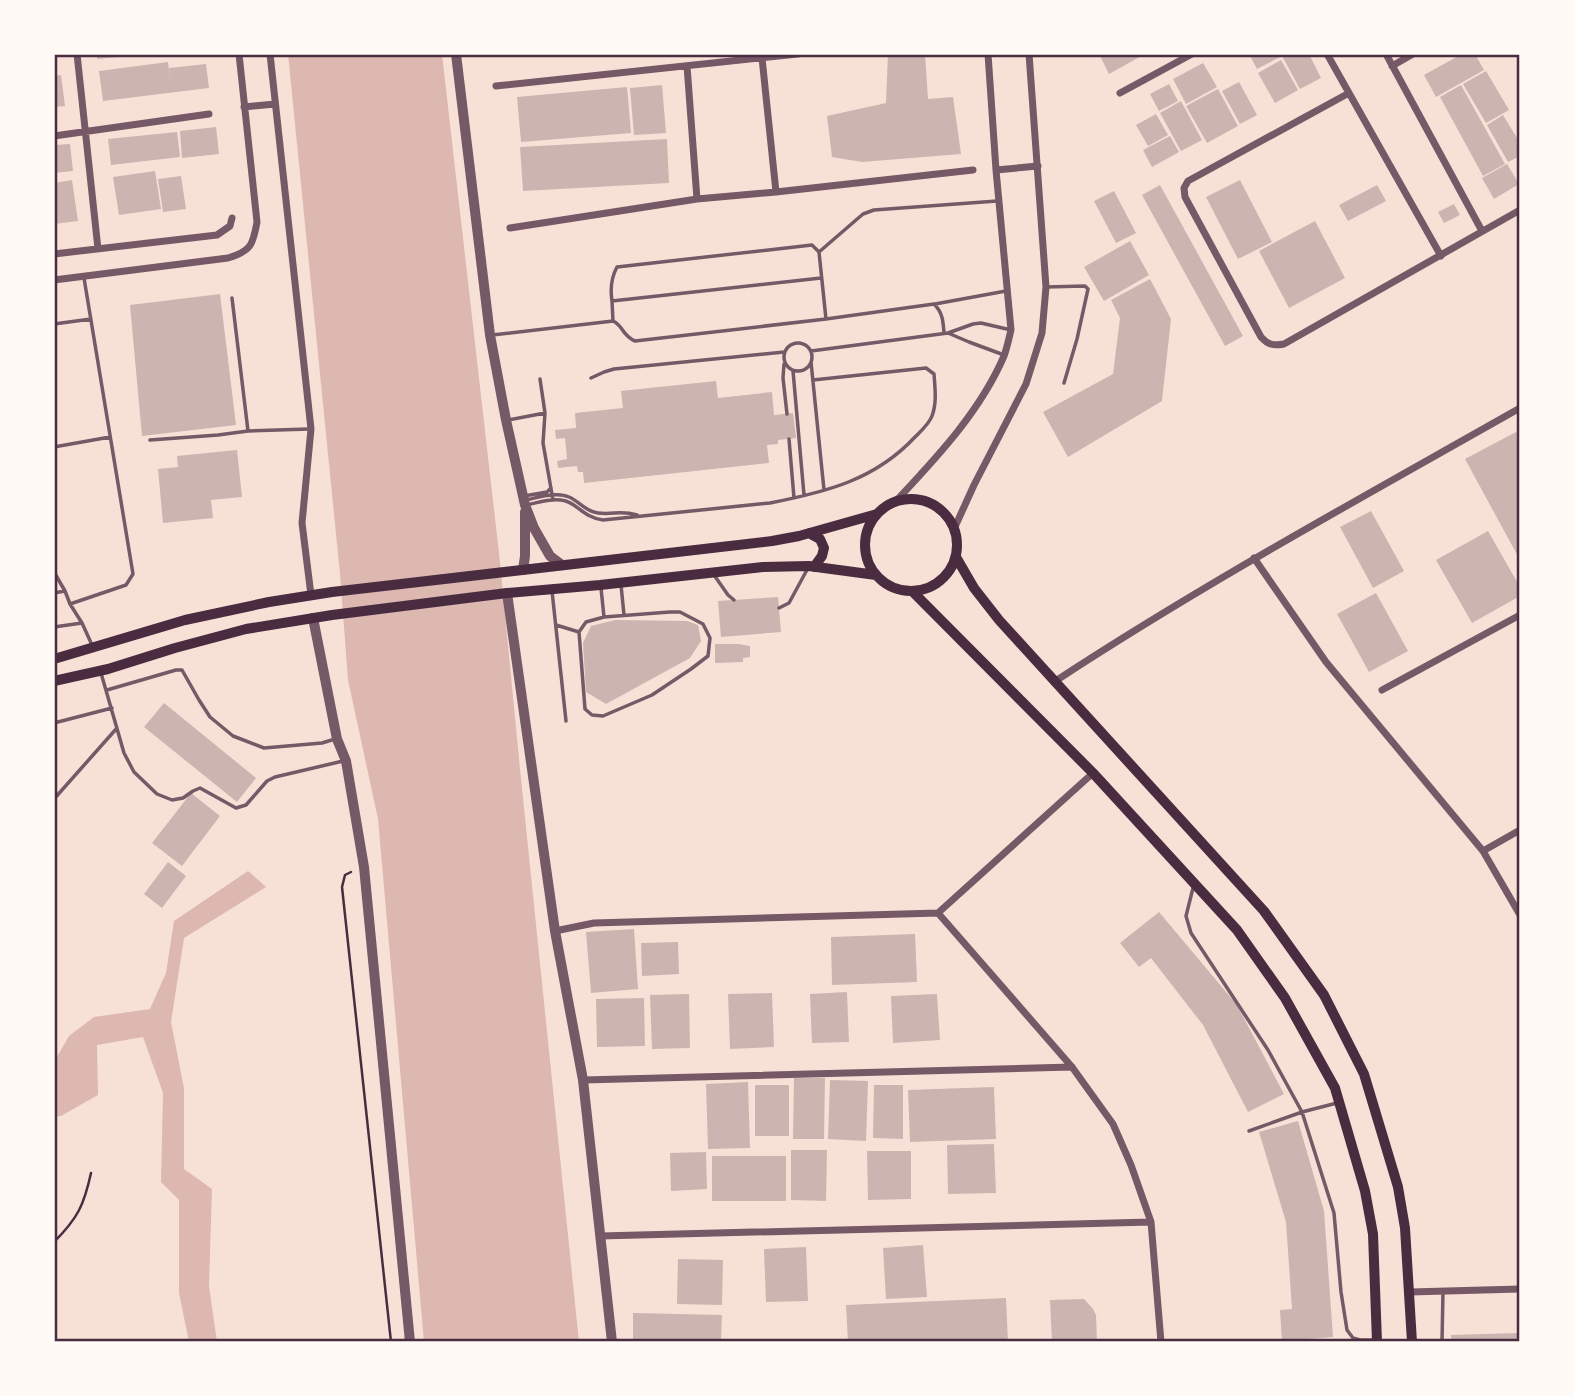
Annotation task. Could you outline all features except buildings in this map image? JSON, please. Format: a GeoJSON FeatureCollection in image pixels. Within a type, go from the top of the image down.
{"type":"FeatureCollection","features":[{"type":"Feature","properties":{"kind":"main road"},"geometry":{"type":"LineString","coordinates":[[914,499],[931,503],[945,514],[954,529],[956,557],[950,570],[940,581],[927,588],[899,590],[876,575],[867,561],[864,544],[868,528],[877,514],[896,501],[914,499]]}},
{"type":"Feature","properties":{"kind":"main road"},"geometry":{"type":"LineString","coordinates":[[54,659],[185,620],[269,602],[332,592],[772,541],[877,514]]}},
{"type":"Feature","properties":{"kind":"main road"},"geometry":{"type":"LineString","coordinates":[[808,533],[820,539],[824,548],[822,556],[812,567]]}},
{"type":"Feature","properties":{"kind":"main road"},"geometry":{"type":"LineString","coordinates":[[956,557],[974,588],[999,620],[1264,911],[1324,995],[1364,1074],[1398,1188],[1405,1228],[1412,1342]]}},
{"type":"Feature","properties":{"kind":"main road"},"geometry":{"type":"LineString","coordinates":[[54,681],[101,671],[233,633],[332,615],[506,593],[763,567],[812,567],[876,575]]}},
{"type":"Feature","properties":{"kind":"main road"},"geometry":{"type":"LineString","coordinates":[[912,591],[1093,773],[1194,883],[1237,930],[1285,998],[1335,1088],[1365,1191],[1373,1234],[1377,1341]]}},
{"type":"Feature","properties":{"kind":"main road"},"geometry":{"type":"LineString","coordinates":[[312,595],[313,618]]}},
{"type":"Feature","properties":{"kind":"main road"},"geometry":{"type":"LineString","coordinates":[[269,602],[278,610],[274,624]]}},
{"type":"Feature","properties":{"kind":"street"},"geometry":{"type":"LineString","coordinates":[[77,54],[98,249]]}},
{"type":"Feature","properties":{"kind":"street"},"geometry":{"type":"LineString","coordinates":[[54,280],[228,258],[242,254],[253,242],[257,222],[239,54]]}},
{"type":"Feature","properties":{"kind":"street"},"geometry":{"type":"LineString","coordinates":[[270,54],[311,429],[302,523],[312,595]]}},
{"type":"Feature","properties":{"kind":"street"},"geometry":{"type":"LineString","coordinates":[[456,54],[490,335],[506,420],[524,500],[534,528],[550,556],[562,565]]}},
{"type":"Feature","properties":{"kind":"street"},"geometry":{"type":"LineString","coordinates":[[496,86],[687,66],[720,58],[762,58],[797,54]]}},
{"type":"Feature","properties":{"kind":"street"},"geometry":{"type":"LineString","coordinates":[[896,501],[940,454],[984,396],[1004,355],[1011,330],[988,54]]}},
{"type":"Feature","properties":{"kind":"street"},"geometry":{"type":"LineString","coordinates":[[954,529],[1026,384],[1042,332],[1046,287],[1029,54]]}},
{"type":"Feature","properties":{"kind":"street"},"geometry":{"type":"LineString","coordinates":[[1120,93],[1192,54]]}},
{"type":"Feature","properties":{"kind":"street"},"geometry":{"type":"LineString","coordinates":[[1327,54],[1441,256]]}},
{"type":"Feature","properties":{"kind":"street"},"geometry":{"type":"LineString","coordinates":[[1386,54],[1482,231]]}},
{"type":"Feature","properties":{"kind":"street"},"geometry":{"type":"LineString","coordinates":[[1392,66],[1413,54]]}},
{"type":"Feature","properties":{"kind":"street"},"geometry":{"type":"LineString","coordinates":[[762,58],[776,192]]}},
{"type":"Feature","properties":{"kind":"street"},"geometry":{"type":"LineString","coordinates":[[687,66],[697,199]]}},
{"type":"Feature","properties":{"kind":"street"},"geometry":{"type":"LineString","coordinates":[[1349,93],[1188,181],[1184,188],[1185,197],[1266,343],[1284,344],[1520,210]]}},
{"type":"Feature","properties":{"kind":"street"},"geometry":{"type":"LineString","coordinates":[[244,107],[275,104]]}},
{"type":"Feature","properties":{"kind":"street"},"geometry":{"type":"LineString","coordinates":[[54,136],[209,114]]}},
{"type":"Feature","properties":{"kind":"street"},"geometry":{"type":"LineString","coordinates":[[996,170],[1038,166]]}},
{"type":"Feature","properties":{"kind":"street"},"geometry":{"type":"LineString","coordinates":[[510,228],[697,199],[973,170]]}},
{"type":"Feature","properties":{"kind":"street"},"geometry":{"type":"LineString","coordinates":[[54,254],[217,235],[230,226],[232,218]]}},
{"type":"Feature","properties":{"kind":"street"},"geometry":{"type":"LineString","coordinates":[[1054,682],[1254,558],[1520,408]]}},
{"type":"Feature","properties":{"kind":"street"},"geometry":{"type":"LineString","coordinates":[[523,570],[524,500]]}},
{"type":"Feature","properties":{"kind":"street"},"geometry":{"type":"LineString","coordinates":[[1254,558],[1326,662],[1483,851],[1520,915]]}},
{"type":"Feature","properties":{"kind":"street"},"geometry":{"type":"LineString","coordinates":[[506,593],[555,931],[583,1080],[612,1342]]}},
{"type":"Feature","properties":{"kind":"street"},"geometry":{"type":"LineString","coordinates":[[1382,690],[1520,615]]}},
{"type":"Feature","properties":{"kind":"street"},"geometry":{"type":"LineString","coordinates":[[313,618],[337,739],[346,761],[364,867],[410,1342]]}},
{"type":"Feature","properties":{"kind":"street"},"geometry":{"type":"LineString","coordinates":[[555,931],[594,923],[938,912],[1093,773]]}},
{"type":"Feature","properties":{"kind":"street"},"geometry":{"type":"LineString","coordinates":[[1483,851],[1520,830]]}},
{"type":"Feature","properties":{"kind":"street"},"geometry":{"type":"LineString","coordinates":[[938,912],[1072,1067],[1113,1124],[1131,1165],[1151,1223],[1161,1342]]}},
{"type":"Feature","properties":{"kind":"street"},"geometry":{"type":"LineString","coordinates":[[583,1080],[1072,1067]]}},
{"type":"Feature","properties":{"kind":"street"},"geometry":{"type":"LineString","coordinates":[[600,1236],[1151,1223]]}},
{"type":"Feature","properties":{"kind":"street"},"geometry":{"type":"LineString","coordinates":[[1409,1292],[1520,1289]]}},
{"type":"Feature","properties":{"kind":"lane"},"geometry":{"type":"LineString","coordinates":[[819,252],[863,214],[874,210],[999,201]]}},
{"type":"Feature","properties":{"kind":"lane"},"geometry":{"type":"LineString","coordinates":[[613,321],[611,287],[612,275],[617,267],[812,245],[819,252],[826,319]]}},
{"type":"Feature","properties":{"kind":"lane"},"geometry":{"type":"LineString","coordinates":[[70,604],[126,585],[133,573],[83,276]]}},
{"type":"Feature","properties":{"kind":"lane"},"geometry":{"type":"LineString","coordinates":[[612,301],[821,278]]}},
{"type":"Feature","properties":{"kind":"lane"},"geometry":{"type":"LineString","coordinates":[[1046,287],[1084,286],[1088,291],[1064,383]]}},
{"type":"Feature","properties":{"kind":"lane"},"geometry":{"type":"LineString","coordinates":[[490,335],[613,321],[629,339],[635,341],[826,319],[1009,290]]}},
{"type":"Feature","properties":{"kind":"lane"},"geometry":{"type":"LineString","coordinates":[[232,298],[248,431]]}},
{"type":"Feature","properties":{"kind":"lane"},"geometry":{"type":"LineString","coordinates":[[934,304],[943,317],[946,333]]}},
{"type":"Feature","properties":{"kind":"lane"},"geometry":{"type":"LineString","coordinates":[[54,324],[91,319]]}},
{"type":"Feature","properties":{"kind":"lane"},"geometry":{"type":"LineString","coordinates":[[811,351],[946,333],[981,323],[1011,330]]}},
{"type":"Feature","properties":{"kind":"lane"},"geometry":{"type":"LineString","coordinates":[[946,333],[1004,355]]}},
{"type":"Feature","properties":{"kind":"lane"},"geometry":{"type":"LineString","coordinates":[[591,378],[614,369],[784,352],[791,344],[797,343],[808,346],[811,351],[824,490]]}},
{"type":"Feature","properties":{"kind":"lane"},"geometry":{"type":"LineString","coordinates":[[784,352],[783,378],[787,414]]}},
{"type":"Feature","properties":{"kind":"lane"},"geometry":{"type":"LineString","coordinates":[[785,363],[798,372],[811,362]]}},
{"type":"Feature","properties":{"kind":"lane"},"geometry":{"type":"LineString","coordinates":[[524,500],[561,499],[588,517],[625,519],[639,515],[770,503],[794,498],[866,476],[904,449],[931,419],[935,404],[934,374],[926,368],[813,380]]}},
{"type":"Feature","properties":{"kind":"lane"},"geometry":{"type":"LineString","coordinates":[[793,371],[804,495]]}},
{"type":"Feature","properties":{"kind":"lane"},"geometry":{"type":"LineString","coordinates":[[540,379],[545,413],[543,443],[553,498]]}},
{"type":"Feature","properties":{"kind":"lane"},"geometry":{"type":"LineString","coordinates":[[506,420],[545,413]]}},
{"type":"Feature","properties":{"kind":"lane"},"geometry":{"type":"LineString","coordinates":[[150,440],[248,431],[311,429]]}},
{"type":"Feature","properties":{"kind":"lane"},"geometry":{"type":"LineString","coordinates":[[54,447],[110,437]]}},
{"type":"Feature","properties":{"kind":"lane"},"geometry":{"type":"LineString","coordinates":[[789,439],[794,498]]}},
{"type":"Feature","properties":{"kind":"lane"},"geometry":{"type":"LineString","coordinates":[[524,500],[551,488]]}},
{"type":"Feature","properties":{"kind":"lane"},"geometry":{"type":"LineString","coordinates":[[779,608],[789,603],[812,567]]}},
{"type":"Feature","properties":{"kind":"lane"},"geometry":{"type":"LineString","coordinates":[[712,571],[727,595],[734,600]]}},
{"type":"Feature","properties":{"kind":"lane"},"geometry":{"type":"LineString","coordinates":[[54,572],[93,647]]}},
{"type":"Feature","properties":{"kind":"lane"},"geometry":{"type":"LineString","coordinates":[[620,583],[624,616]]}},
{"type":"Feature","properties":{"kind":"lane"},"geometry":{"type":"LineString","coordinates":[[600,585],[604,617]]}},
{"type":"Feature","properties":{"kind":"lane"},"geometry":{"type":"LineString","coordinates":[[552,589],[566,721]]}},
{"type":"Feature","properties":{"kind":"lane"},"geometry":{"type":"LineString","coordinates":[[54,593],[65,591]]}},
{"type":"Feature","properties":{"kind":"lane"},"geometry":{"type":"LineString","coordinates":[[680,612],[703,624],[710,638],[708,656],[652,695],[603,716],[592,715],[585,709],[579,632],[586,622],[604,617],[680,612]]}},
{"type":"Feature","properties":{"kind":"lane"},"geometry":{"type":"LineString","coordinates":[[54,627],[82,623]]}},
{"type":"Feature","properties":{"kind":"lane"},"geometry":{"type":"LineString","coordinates":[[556,625],[579,632]]}},
{"type":"Feature","properties":{"kind":"lane"},"geometry":{"type":"LineString","coordinates":[[107,690],[182,670],[210,717],[233,736],[264,748],[322,743],[337,739]]}},
{"type":"Feature","properties":{"kind":"lane"},"geometry":{"type":"LineString","coordinates":[[101,671],[124,754],[134,772],[157,794],[172,800],[183,798],[200,788],[236,808],[242,807],[267,781],[275,777],[346,761]]}},
{"type":"Feature","properties":{"kind":"lane"},"geometry":{"type":"LineString","coordinates":[[54,723],[112,708]]}},
{"type":"Feature","properties":{"kind":"lane"},"geometry":{"type":"LineString","coordinates":[[54,799],[117,728]]}},
{"type":"Feature","properties":{"kind":"lane"},"geometry":{"type":"LineString","coordinates":[[1194,883],[1186,916],[1191,933],[1268,1050],[1302,1112],[1334,1213],[1347,1330],[1353,1338],[1377,1341]]}},
{"type":"Feature","properties":{"kind":"lane"},"geometry":{"type":"LineString","coordinates":[[1249,1131],[1302,1112],[1339,1103]]}},
{"type":"Feature","properties":{"kind":"lane"},"geometry":{"type":"LineString","coordinates":[[1442,1342],[1443,1291]]}},
{"type":"Feature","properties":{"kind":"lane"},"geometry":{"type":"LineString","coordinates":[[1349,1342],[1353,1338]]}},
{"type":"Feature","properties":{"kind":"path"},"geometry":{"type":"LineString","coordinates":[[364,867],[345,875],[342,887],[391,1342]]}},
{"type":"Feature","properties":{"kind":"path"},"geometry":{"type":"LineString","coordinates":[[54,1242],[75,1220],[86,1199],[91,1173]]}},
{"type":"Feature","properties":{"kind":"shaded area"},"geometry":{"type":"Polygon","coordinates":[[[288,54],[442,54],[500,562],[579,1342],[424,1342],[378,819],[348,680],[340,574],[288,54]]]}},
{"type":"Feature","properties":{"kind":"shaded area"},"geometry":{"type":"Polygon","coordinates":[[[248,871],[266,887],[184,938],[171,1022],[184,1088],[184,1169],[212,1189],[209,1286],[217,1342],[189,1342],[179,1293],[179,1200],[161,1182],[163,1093],[143,1037],[97,1045],[98,1095],[61,1116],[54,1117],[54,1062],[69,1036],[94,1017],[150,1009],[166,973],[174,921],[248,871]]]}}]}
